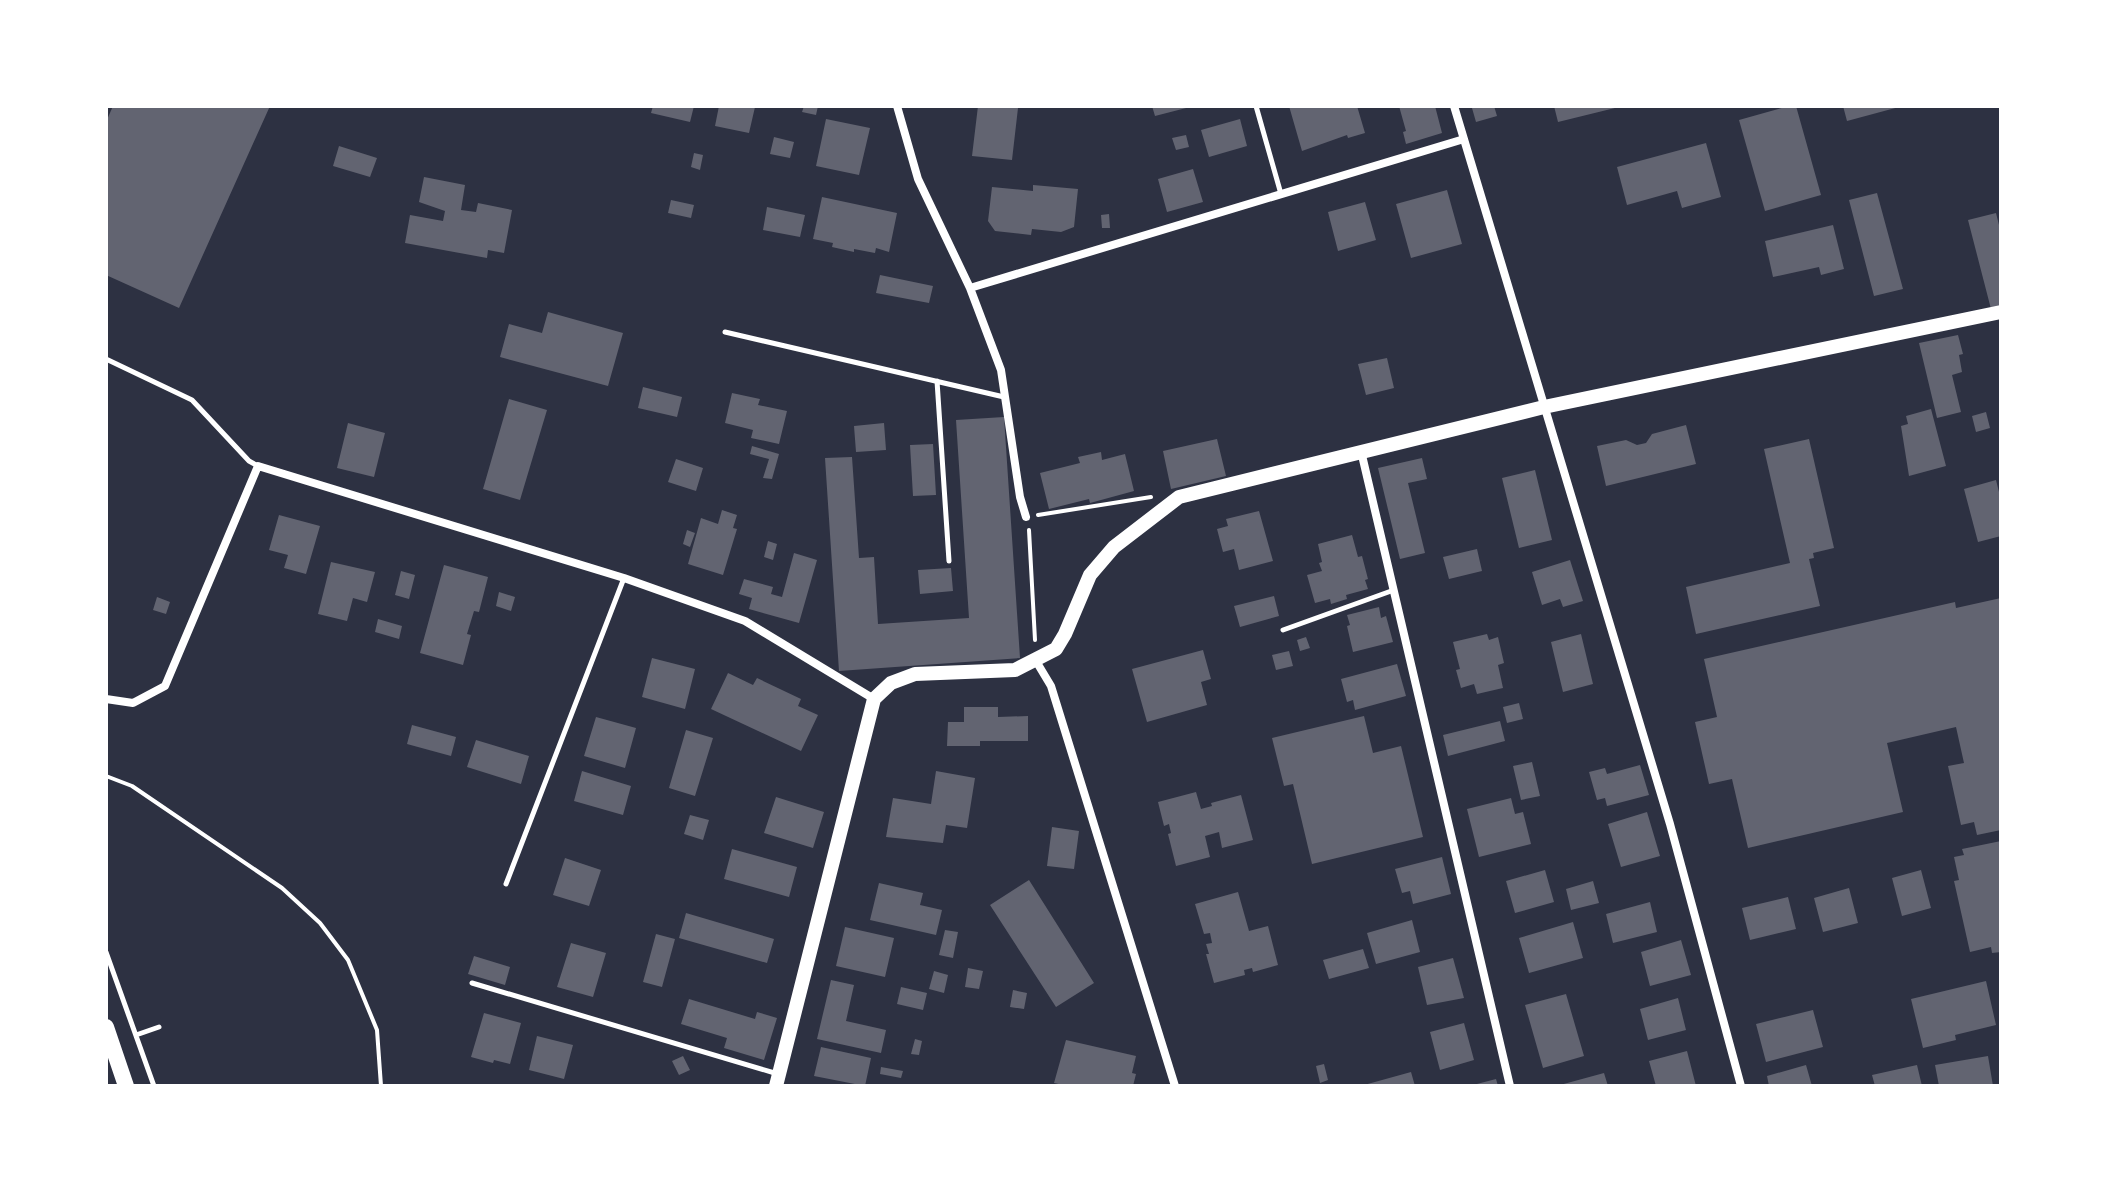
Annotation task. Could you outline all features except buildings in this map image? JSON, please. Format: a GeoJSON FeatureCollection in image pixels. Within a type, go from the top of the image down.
{"type":"FeatureCollection","features":[{"type":"Feature","properties":{"kind":"main road"},"geometry":{"type":"LineString","coordinates":[[106,1027],[126,1086]]}},
{"type":"Feature","properties":{"kind":"street"},"geometry":{"type":"LineString","coordinates":[[897,106],[918,179],[970,288],[1001,370],[1020,497],[1026,517]]}},
{"type":"Feature","properties":{"kind":"street"},"geometry":{"type":"LineString","coordinates":[[1454,106],[1670,824],[1741,1086]]}},
{"type":"Feature","properties":{"kind":"street"},"geometry":{"type":"LineString","coordinates":[[970,288],[1464,139]]}},
{"type":"Feature","properties":{"kind":"street"},"geometry":{"type":"LineString","coordinates":[[777,1080],[874,699],[891,683],[915,674],[1015,670],[1056,649],[1090,575],[1114,547],[1179,497],[1544,407],[2001,312]]}},
{"type":"Feature","properties":{"kind":"street"},"geometry":{"type":"LineString","coordinates":[[1361,451],[1510,1086]]}},
{"type":"Feature","properties":{"kind":"street"},"geometry":{"type":"LineString","coordinates":[[106,699],[133,703],[165,686],[258,466],[624,578],[745,621],[874,699]]}},
{"type":"Feature","properties":{"kind":"street"},"geometry":{"type":"LineString","coordinates":[[1036,661],[1051,686],[1175,1086]]}},
{"type":"Feature","properties":{"kind":"lane"},"geometry":{"type":"LineString","coordinates":[[1256,106],[1281,195]]}},
{"type":"Feature","properties":{"kind":"lane"},"geometry":{"type":"LineString","coordinates":[[725,332],[1007,398]]}},
{"type":"Feature","properties":{"kind":"lane"},"geometry":{"type":"LineString","coordinates":[[106,359],[192,400],[249,461],[258,466]]}},
{"type":"Feature","properties":{"kind":"lane"},"geometry":{"type":"LineString","coordinates":[[937,381],[949,561]]}},
{"type":"Feature","properties":{"kind":"lane"},"geometry":{"type":"LineString","coordinates":[[506,884],[624,578]]}},
{"type":"Feature","properties":{"kind":"lane"},"geometry":{"type":"LineString","coordinates":[[1283,630],[1394,590]]}},
{"type":"Feature","properties":{"kind":"lane"},"geometry":{"type":"LineString","coordinates":[[106,952],[154,1086]]}},
{"type":"Feature","properties":{"kind":"lane"},"geometry":{"type":"LineString","coordinates":[[472,983],[777,1080]]}},
{"type":"Feature","properties":{"kind":"lane"},"geometry":{"type":"LineString","coordinates":[[136,1035],[159,1027]]}},
{"type":"Feature","properties":{"kind":"path"},"geometry":{"type":"LineString","coordinates":[[1034,644],[1037,636],[1032,543],[1026,517],[1158,496]]}},
{"type":"Feature","properties":{"kind":"path"},"geometry":{"type":"LineString","coordinates":[[106,776],[132,786],[270,880],[320,923],[348,960],[377,1030],[381,1086]]}}]}
